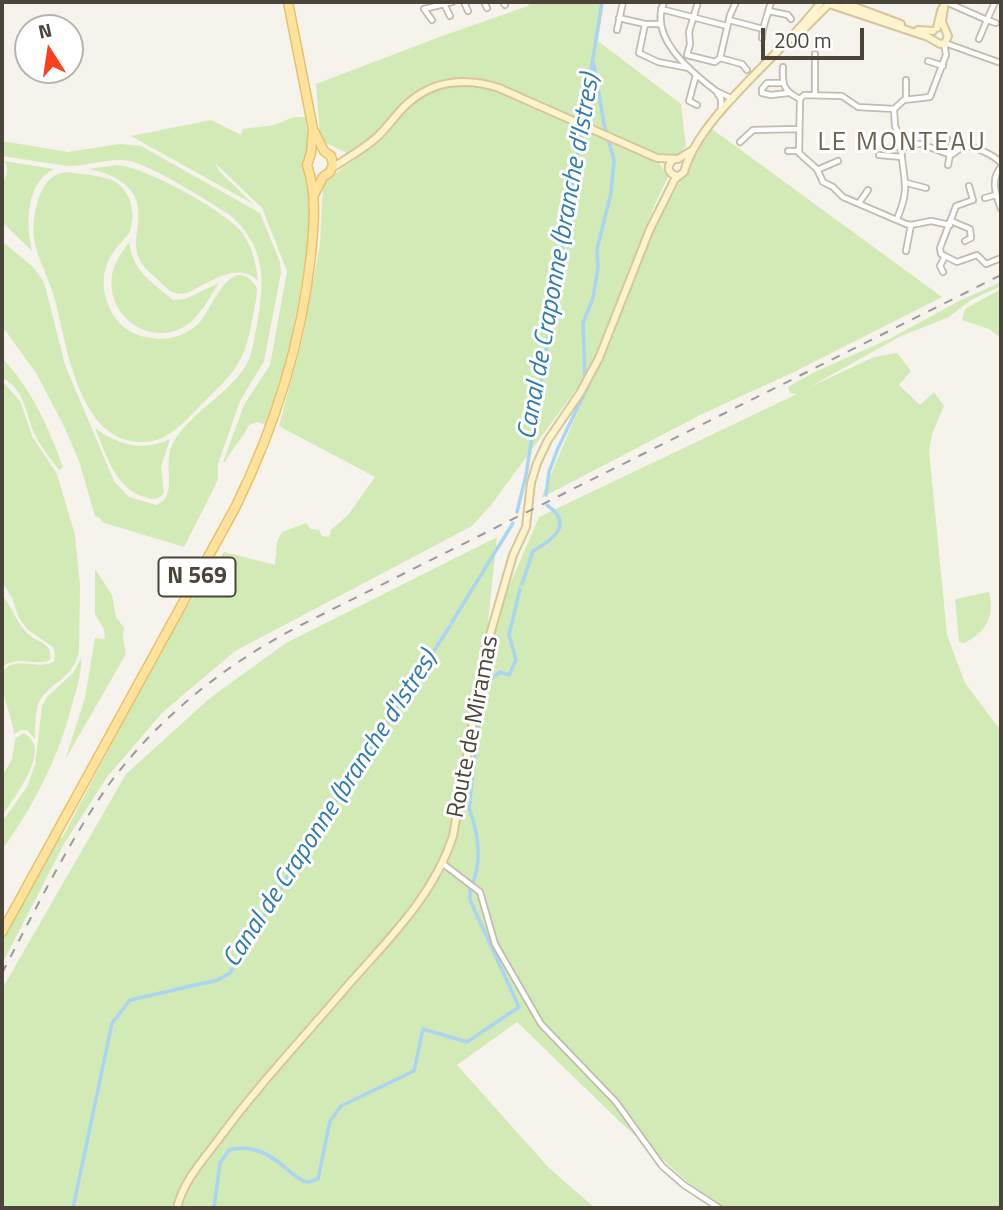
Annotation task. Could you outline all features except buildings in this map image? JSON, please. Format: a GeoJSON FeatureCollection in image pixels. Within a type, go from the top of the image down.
{"type":"FeatureCollection","features":[{"type":"Feature","properties":{"kind":"main road"},"geometry":{"type":"LineString","coordinates":[[288,2],[313,129],[311,153],[307,161],[310,173],[323,177],[332,168],[365,148],[410,102],[433,88],[459,81],[489,84],[657,158],[676,159],[685,164]]}},
{"type":"Feature","properties":{"kind":"main road"},"geometry":{"type":"LineString","coordinates":[[842,2],[919,31],[935,30]]}},
{"type":"Feature","properties":{"kind":"main road"},"geometry":{"type":"LineString","coordinates":[[657,158],[677,176],[684,172],[692,150],[721,112],[828,3],[943,43]]}},
{"type":"Feature","properties":{"kind":"main road"},"geometry":{"type":"LineString","coordinates":[[935,30],[948,3]]}},
{"type":"Feature","properties":{"kind":"main road"},"geometry":{"type":"LineString","coordinates":[[943,43],[942,22],[948,3]]}},
{"type":"Feature","properties":{"kind":"main road"},"geometry":{"type":"LineString","coordinates":[[935,30],[943,43]]}},
{"type":"Feature","properties":{"kind":"main road"},"geometry":{"type":"LineString","coordinates":[[935,30],[943,43]]}},
{"type":"Feature","properties":{"kind":"main road"},"geometry":{"type":"LineString","coordinates":[[313,129],[332,168]]}},
{"type":"Feature","properties":{"kind":"main road"},"geometry":{"type":"LineString","coordinates":[[669,171],[669,164],[692,150]]}},
{"type":"Feature","properties":{"kind":"main road"},"geometry":{"type":"LineString","coordinates":[[311,153],[351,155]]}},
{"type":"Feature","properties":{"kind":"main road","name":"Route de Miramas"},"geometry":{"type":"LineString","coordinates":[[669,171],[670,189]]}},
{"type":"Feature","properties":{"kind":"main road","name":"N 569"},"geometry":{"type":"LineString","coordinates":[[2,932],[213,549],[261,451],[286,384],[301,323],[313,239],[314,195],[310,173]]}},
{"type":"Feature","properties":{"kind":"main road","name":"Route de Miramas"},"geometry":{"type":"LineString","coordinates":[[177,1208],[194,1171],[233,1119],[401,927],[442,863],[453,836],[485,652],[513,555],[526,527],[531,483],[537,463],[548,440],[580,393],[599,358],[650,229],[677,176]]}},
{"type":"Feature","properties":{"kind":"main road","name":"N 569"},"geometry":{"type":"LineString","coordinates":[[314,195],[323,177]]}},
{"type":"Feature","properties":{"kind":"street"},"geometry":{"type":"LineString","coordinates":[[432,20],[424,9],[452,2]]}},
{"type":"Feature","properties":{"kind":"street"},"geometry":{"type":"LineString","coordinates":[[464,2],[468,11]]}},
{"type":"Feature","properties":{"kind":"street"},"geometry":{"type":"LineString","coordinates":[[484,2],[487,8]]}},
{"type":"Feature","properties":{"kind":"street"},"geometry":{"type":"LineString","coordinates":[[617,30],[623,2]]}},
{"type":"Feature","properties":{"kind":"street"},"geometry":{"type":"LineString","coordinates":[[664,2],[661,24],[670,44],[696,75],[731,102]]}},
{"type":"Feature","properties":{"kind":"street"},"geometry":{"type":"LineString","coordinates":[[683,61],[687,55],[698,2]]}},
{"type":"Feature","properties":{"kind":"street"},"geometry":{"type":"LineString","coordinates":[[687,55],[715,62],[720,58],[736,2]]}},
{"type":"Feature","properties":{"kind":"street"},"geometry":{"type":"LineString","coordinates":[[762,38],[771,2]]}},
{"type":"Feature","properties":{"kind":"street"},"geometry":{"type":"LineString","coordinates":[[979,39],[995,2]]}},
{"type":"Feature","properties":{"kind":"street"},"geometry":{"type":"LineString","coordinates":[[948,3],[996,23]]}},
{"type":"Feature","properties":{"kind":"street"},"geometry":{"type":"LineString","coordinates":[[444,4],[450,16]]}},
{"type":"Feature","properties":{"kind":"street"},"geometry":{"type":"LineString","coordinates":[[661,9],[693,18],[763,29]]}},
{"type":"Feature","properties":{"kind":"street"},"geometry":{"type":"LineString","coordinates":[[769,11],[788,15],[791,19]]}},
{"type":"Feature","properties":{"kind":"street"},"geometry":{"type":"LineString","coordinates":[[620,18],[645,24],[661,24]]}},
{"type":"Feature","properties":{"kind":"street"},"geometry":{"type":"LineString","coordinates":[[645,24],[639,53],[658,62],[689,68]]}},
{"type":"Feature","properties":{"kind":"street"},"geometry":{"type":"LineString","coordinates":[[943,43],[1001,64]]}},
{"type":"Feature","properties":{"kind":"street"},"geometry":{"type":"LineString","coordinates":[[943,43],[950,48],[954,45]]}},
{"type":"Feature","properties":{"kind":"street"},"geometry":{"type":"LineString","coordinates":[[798,151],[800,99],[804,95],[845,96],[855,106],[894,109],[906,99],[930,97],[943,66],[943,43]]}},
{"type":"Feature","properties":{"kind":"street"},"geometry":{"type":"LineString","coordinates":[[814,54],[815,95]]}},
{"type":"Feature","properties":{"kind":"street"},"geometry":{"type":"LineString","coordinates":[[720,58],[742,64],[747,70]]}},
{"type":"Feature","properties":{"kind":"street"},"geometry":{"type":"LineString","coordinates":[[928,61],[943,66]]}},
{"type":"Feature","properties":{"kind":"street"},"geometry":{"type":"LineString","coordinates":[[783,67],[782,83],[788,93],[800,99]]}},
{"type":"Feature","properties":{"kind":"street"},"geometry":{"type":"LineString","coordinates":[[696,75],[689,101],[697,105]]}},
{"type":"Feature","properties":{"kind":"street"},"geometry":{"type":"LineString","coordinates":[[906,80],[906,99]]}},
{"type":"Feature","properties":{"kind":"street"},"geometry":{"type":"LineString","coordinates":[[782,83],[767,83],[762,93],[788,93]]}},
{"type":"Feature","properties":{"kind":"street"},"geometry":{"type":"LineString","coordinates":[[716,91],[721,99],[721,112]]}},
{"type":"Feature","properties":{"kind":"street"},"geometry":{"type":"LineString","coordinates":[[721,99],[731,102]]}},
{"type":"Feature","properties":{"kind":"street"},"geometry":{"type":"LineString","coordinates":[[894,109],[895,126],[906,144]]}},
{"type":"Feature","properties":{"kind":"street"},"geometry":{"type":"LineString","coordinates":[[740,142],[754,130],[798,130]]}},
{"type":"Feature","properties":{"kind":"street"},"geometry":{"type":"LineString","coordinates":[[942,152],[947,138]]}},
{"type":"Feature","properties":{"kind":"street"},"geometry":{"type":"LineString","coordinates":[[898,219],[907,182],[901,148],[897,144],[901,139]]}},
{"type":"Feature","properties":{"kind":"street"},"geometry":{"type":"LineString","coordinates":[[901,148],[906,144],[921,144],[950,155]]}},
{"type":"Feature","properties":{"kind":"street"},"geometry":{"type":"LineString","coordinates":[[948,165],[950,155],[962,147],[996,158],[1001,165],[995,176],[996,195],[1001,207]]}},
{"type":"Feature","properties":{"kind":"street"},"geometry":{"type":"LineString","coordinates":[[788,151],[798,151],[817,170],[823,182],[843,197],[911,225],[931,221],[970,229],[971,238],[965,241]]}},
{"type":"Feature","properties":{"kind":"street"},"geometry":{"type":"LineString","coordinates":[[879,155],[902,157]]}},
{"type":"Feature","properties":{"kind":"street"},"geometry":{"type":"LineString","coordinates":[[817,170],[838,161]]}},
{"type":"Feature","properties":{"kind":"street"},"geometry":{"type":"LineString","coordinates":[[907,182],[926,188]]}},
{"type":"Feature","properties":{"kind":"street"},"geometry":{"type":"LineString","coordinates":[[969,187],[973,201],[957,205],[940,248],[945,256],[960,262],[977,255],[986,264],[1001,258]]}},
{"type":"Feature","properties":{"kind":"street"},"geometry":{"type":"LineString","coordinates":[[859,203],[868,190]]}},
{"type":"Feature","properties":{"kind":"street"},"geometry":{"type":"LineString","coordinates":[[985,198],[996,195]]}},
{"type":"Feature","properties":{"kind":"street"},"geometry":{"type":"LineString","coordinates":[[906,251],[911,225]]}},
{"type":"Feature","properties":{"kind":"street"},"geometry":{"type":"LineString","coordinates":[[943,272],[940,266],[945,256]]}},
{"type":"Feature","properties":{"kind":"street"},"geometry":{"type":"LineString","coordinates":[[442,863],[480,892],[495,944],[541,1024],[616,1102],[662,1166],[684,1185],[719,1208]]}},
{"type":"Feature","properties":{"kind":"green space"},"geometry":{"type":"Polygon","coordinates":[[[530,2],[604,2],[598,41],[681,104],[686,146],[677,156],[652,157],[668,177],[655,204],[604,339],[577,388],[491,505],[472,526],[235,651],[162,713],[107,777],[64,844],[2,964],[2,941],[59,838],[62,838],[173,628],[224,552],[275,565],[277,542],[282,532],[306,523],[311,529],[319,530],[322,536],[329,537],[331,530],[348,515],[375,477],[279,426],[303,336],[320,244],[323,182],[357,158],[324,142],[320,133],[316,84],[528,6],[530,2]]]}},
{"type":"Feature","properties":{"kind":"green space"},"geometry":{"type":"Polygon","coordinates":[[[294,117],[306,117],[308,152],[304,161],[310,197],[308,249],[289,353],[269,426],[257,422],[249,425],[223,462],[244,405],[270,365],[287,271],[262,208],[215,163],[219,171],[253,204],[131,136],[211,120],[241,135],[243,129],[274,125],[294,117]]]}},
{"type":"Feature","properties":{"kind":"green space"},"geometry":{"type":"Polygon","coordinates":[[[712,129],[942,297],[794,372],[702,414],[541,498],[657,224],[691,161],[712,129]]]}},
{"type":"Feature","properties":{"kind":"green space"},"geometry":{"type":"Polygon","coordinates":[[[2,141],[68,152],[120,144],[141,146],[260,213],[280,262],[281,273],[264,361],[240,401],[218,464],[218,479],[184,547],[101,522],[100,518],[95,516],[79,461],[63,424],[36,373],[2,326],[2,245],[3,242],[33,267],[44,282],[65,365],[114,481],[129,497],[156,505],[167,495],[173,443],[188,423],[235,380],[249,359],[261,293],[260,265],[251,239],[230,215],[147,167],[123,160],[68,166],[2,156],[2,141]]]}},
{"type":"Feature","properties":{"kind":"green space"},"geometry":{"type":"Polygon","coordinates":[[[4,161],[54,169],[44,175],[33,194],[29,217],[32,251],[2,222],[1,191],[7,171],[4,161]]]}},
{"type":"Feature","properties":{"kind":"green space"},"geometry":{"type":"Polygon","coordinates":[[[116,165],[163,180],[200,200],[230,221],[240,230],[250,248],[258,281],[250,275],[233,273],[223,275],[187,293],[175,293],[165,287],[139,260],[136,244],[138,211],[132,192],[118,179],[88,169],[116,165]]]}},
{"type":"Feature","properties":{"kind":"green space"},"geometry":{"type":"Polygon","coordinates":[[[67,172],[109,179],[127,194],[132,209],[132,226],[108,262],[104,287],[111,311],[127,330],[147,337],[176,337],[197,325],[231,278],[239,275],[248,278],[257,288],[249,335],[236,367],[173,431],[150,442],[137,442],[117,436],[101,424],[88,407],[71,364],[33,231],[37,204],[43,189],[52,177],[67,172]]]}},
{"type":"Feature","properties":{"kind":"green space"},"geometry":{"type":"Polygon","coordinates":[[[129,242],[139,269],[173,300],[185,299],[219,283],[198,315],[180,329],[166,333],[151,332],[126,318],[117,306],[112,291],[112,275],[116,262],[129,242]]]}},
{"type":"Feature","properties":{"kind":"green space"},"geometry":{"type":"Polygon","coordinates":[[[1001,282],[1001,286],[971,300],[949,317],[899,337],[808,388],[874,357],[897,353],[911,371],[899,385],[920,405],[934,392],[944,406],[932,434],[929,450],[947,635],[965,683],[1001,731],[1001,1208],[717,1208],[619,1121],[517,1022],[457,1065],[549,1168],[595,1208],[2,1208],[2,989],[126,774],[210,698],[286,643],[497,537],[486,640],[539,517],[797,394],[790,393],[788,387],[1001,282]]]}},
{"type":"Feature","properties":{"kind":"green space"},"geometry":{"type":"Polygon","coordinates":[[[1001,289],[1001,338],[989,329],[962,320],[965,309],[1001,289]]]}},
{"type":"Feature","properties":{"kind":"green space"},"geometry":{"type":"Polygon","coordinates":[[[2,358],[22,382],[38,409],[63,467],[59,470],[36,438],[24,402],[2,377],[2,358]]]}},
{"type":"Feature","properties":{"kind":"green space"},"geometry":{"type":"Polygon","coordinates":[[[2,381],[20,401],[33,438],[57,474],[75,535],[80,586],[79,652],[67,675],[40,700],[36,714],[35,739],[27,730],[14,734],[4,697],[2,674],[12,665],[48,664],[54,661],[55,654],[53,647],[28,630],[19,618],[12,598],[2,582],[2,381]]]}},
{"type":"Feature","properties":{"kind":"green space"},"geometry":{"type":"Polygon","coordinates":[[[95,428],[113,439],[131,445],[150,445],[170,439],[161,467],[164,493],[155,499],[147,498],[134,493],[126,486],[113,469],[95,428]]]}},
{"type":"Feature","properties":{"kind":"green space"},"geometry":{"type":"Polygon","coordinates":[[[95,569],[112,595],[116,617],[124,628],[126,654],[65,760],[85,698],[95,638],[105,639],[104,629],[95,614],[95,569]]]}},
{"type":"Feature","properties":{"kind":"green space"},"geometry":{"type":"Polygon","coordinates":[[[989,592],[991,609],[984,628],[972,639],[959,642],[955,599],[989,592]]]}},
{"type":"Feature","properties":{"kind":"green space"},"geometry":{"type":"Polygon","coordinates":[[[2,595],[23,629],[47,646],[51,654],[50,660],[15,661],[2,667],[2,595]]]}},
{"type":"Feature","properties":{"kind":"green space"},"geometry":{"type":"Polygon","coordinates":[[[81,658],[77,688],[52,763],[35,799],[2,850],[2,822],[27,787],[35,765],[42,706],[47,697],[74,672],[81,658]]]}},
{"type":"Feature","properties":{"kind":"green space"},"geometry":{"type":"Polygon","coordinates":[[[23,733],[32,740],[35,749],[33,761],[22,786],[2,816],[2,777],[12,759],[15,739],[23,733]]]}},
{"type":"Feature","properties":{"kind":"waterway","name":"Canal de Craponne (branche d'Istres)"},"geometry":{"type":"LineString","coordinates":[[517,512],[526,475],[602,2]]}},
{"type":"Feature","properties":{"kind":"waterway"},"geometry":{"type":"LineString","coordinates":[[585,378],[583,323],[593,298],[598,267],[597,249],[611,193],[614,160],[604,124],[594,64]]}},
{"type":"Feature","properties":{"kind":"waterway"},"geometry":{"type":"LineString","coordinates":[[546,495],[549,472],[558,448],[590,382]]}},
{"type":"Feature","properties":{"kind":"waterway"},"geometry":{"type":"LineString","coordinates":[[522,584],[533,551],[554,536],[560,525],[560,519],[547,505]]}},
{"type":"Feature","properties":{"kind":"waterway","name":"Canal de Craponne (branche d'Istres)"},"geometry":{"type":"LineString","coordinates":[[452,622],[513,523]]}},
{"type":"Feature","properties":{"kind":"waterway"},"geometry":{"type":"LineString","coordinates":[[473,883],[478,846],[469,808],[482,693],[487,682],[500,672],[509,675],[516,660],[509,635],[520,589]]}},
{"type":"Feature","properties":{"kind":"waterway","name":"Canal de Craponne (branche d'Istres)"},"geometry":{"type":"LineString","coordinates":[[73,1208],[112,1023],[130,1000],[218,980],[230,973],[310,839],[450,626]]}},
{"type":"Feature","properties":{"kind":"waterway"},"geometry":{"type":"LineString","coordinates":[[214,1208],[220,1163],[229,1150],[253,1149],[275,1159],[302,1180],[308,1182],[318,1179],[330,1121],[341,1106],[414,1071],[423,1029],[467,1042],[519,1007],[470,900],[470,888]]}},
{"type":"Feature","properties":{"kind":"railway"},"geometry":{"type":"LineString","coordinates":[[2,973],[66,852],[110,783],[173,713],[221,674],[301,625],[1001,275]]}},
{"type":"Feature","properties":{"kind":"district","name":"LE MONTEAU"},"geometry":{"type":"Point","coordinates":[902,144]}}]}
